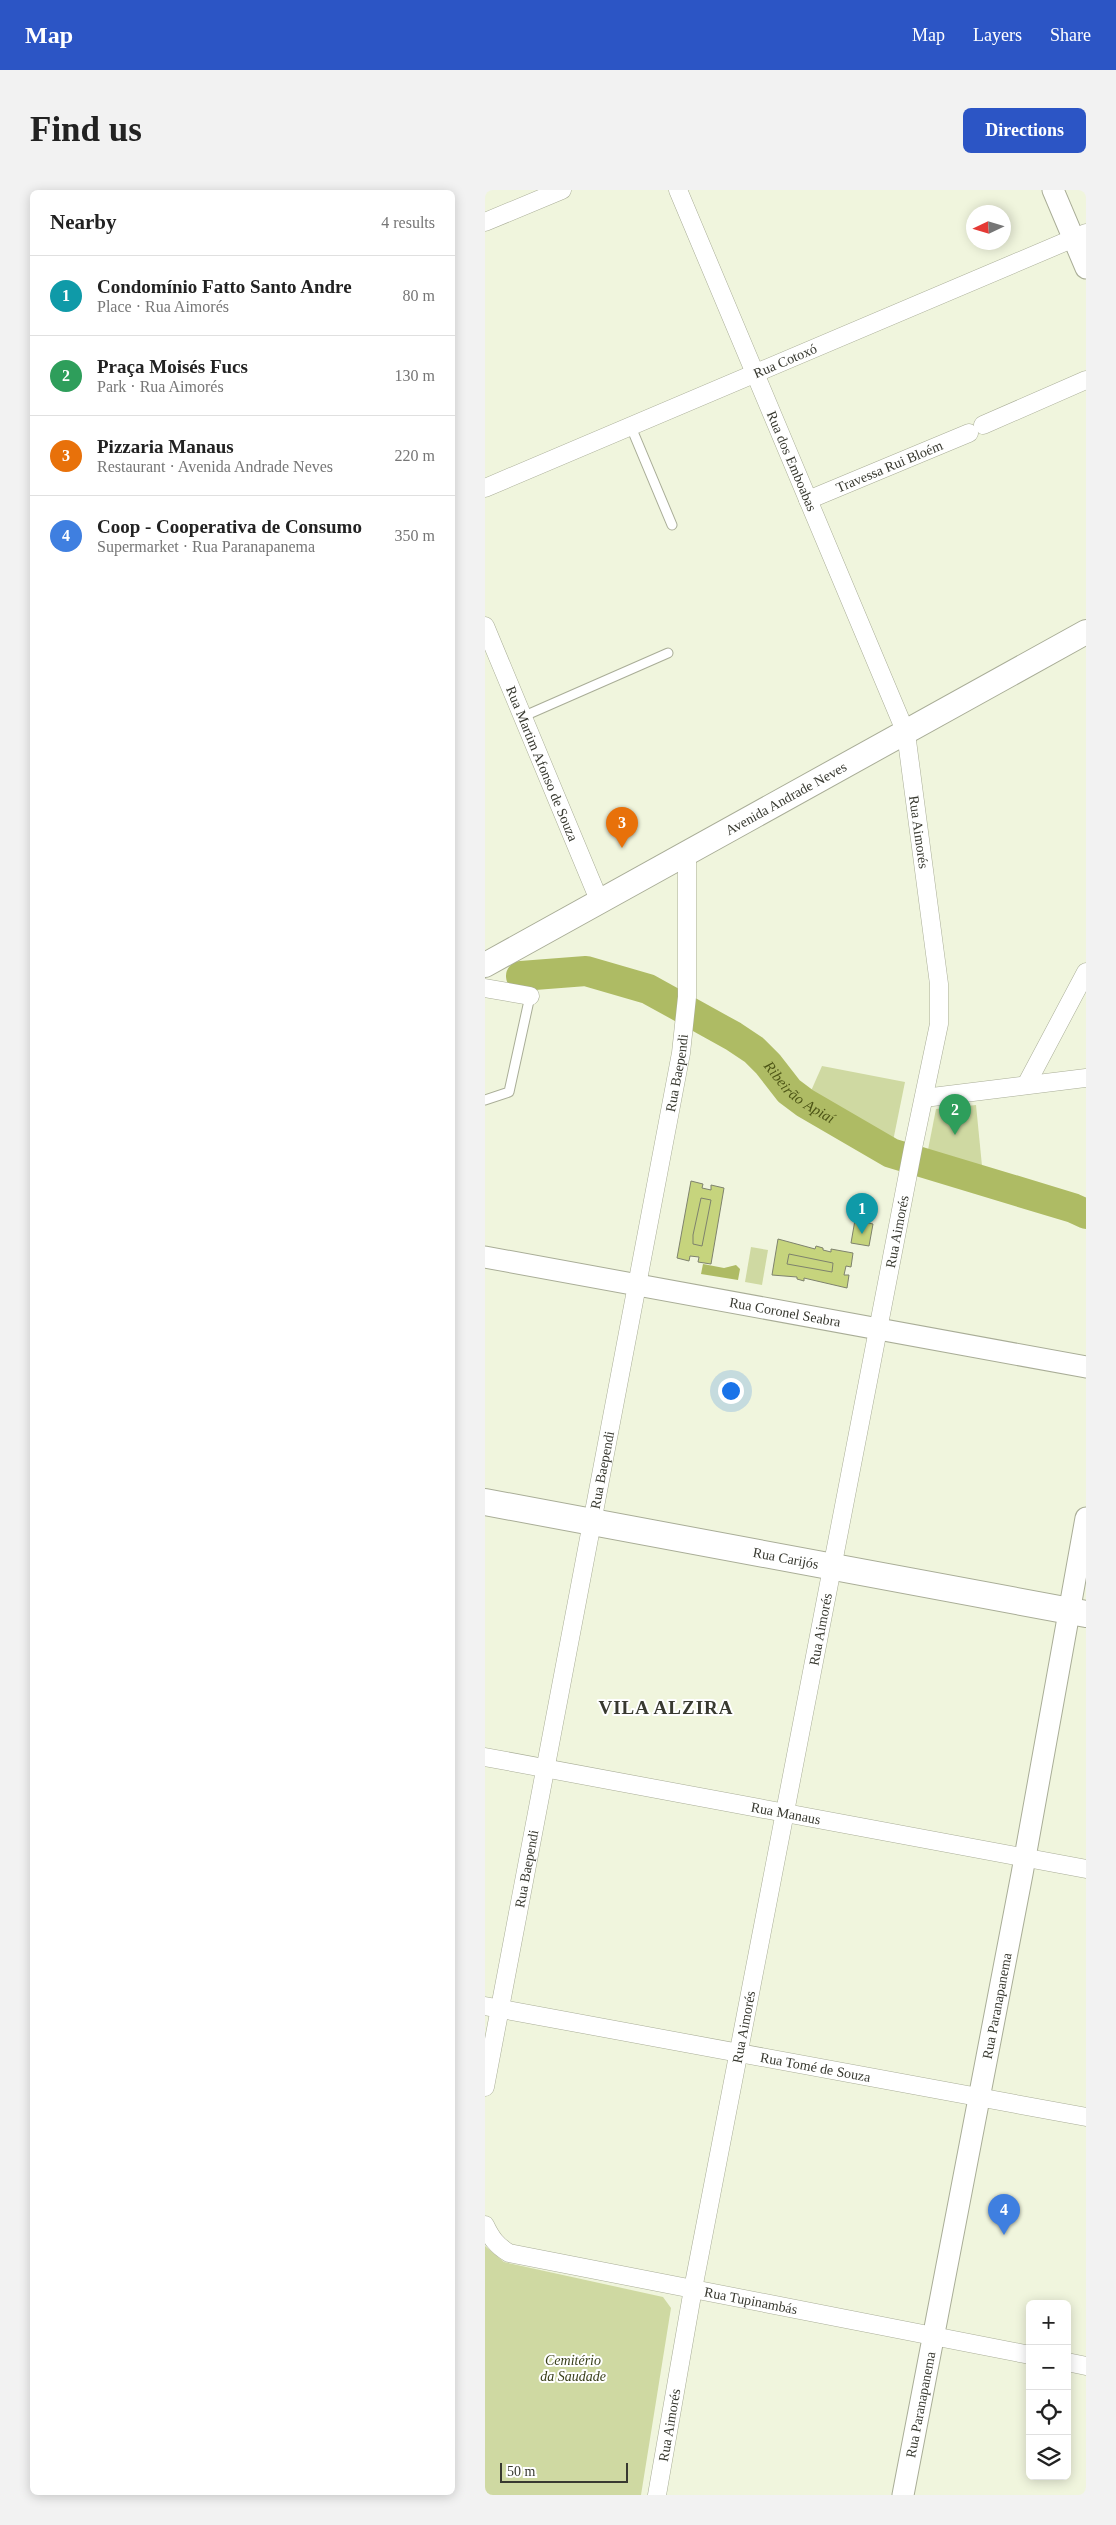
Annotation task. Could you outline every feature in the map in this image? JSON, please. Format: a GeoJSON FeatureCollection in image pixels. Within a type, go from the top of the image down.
{"type":"FeatureCollection","features":[{"type":"Feature","properties":{"kind":"main road","name":"Avenida Andrade Neves"},"geometry":{"type":"LineString","coordinates":[[491,957],[906,733],[1086,632]]}},
{"type":"Feature","properties":{"kind":"main road","name":"Rua Carijós"},"geometry":{"type":"LineString","coordinates":[[485,1502],[1077,1613]]}},
{"type":"Feature","properties":{"kind":"street"},"geometry":{"type":"LineString","coordinates":[[485,222],[562,190]]}},
{"type":"Feature","properties":{"kind":"street","name":"Rua dos Emboabas"},"geometry":{"type":"LineString","coordinates":[[678,190],[906,733]]}},
{"type":"Feature","properties":{"kind":"street"},"geometry":{"type":"LineString","coordinates":[[1053,190],[1080,236],[1086,268]]}},
{"type":"Feature","properties":{"kind":"street","name":"Rua Cotoxó"},"geometry":{"type":"LineString","coordinates":[[485,488],[1080,236]]}},
{"type":"Feature","properties":{"kind":"street","name":"Travessa Rui Bloém"},"geometry":{"type":"LineString","coordinates":[[808,500],[1086,380]]}},
{"type":"Feature","properties":{"kind":"street","name":"Rua Martim Afonso de Souza"},"geometry":{"type":"LineString","coordinates":[[485,626],[599,900]]}},
{"type":"Feature","properties":{"kind":"street","name":"Rua Aimorés"},"geometry":{"type":"LineString","coordinates":[[657,2495],[693,2289],[878,1329],[939,1024],[939,984],[906,733]]}},
{"type":"Feature","properties":{"kind":"street","name":"Rua Baependi"},"geometry":{"type":"LineString","coordinates":[[485,2087],[492,2007],[546,1768],[681,1053],[687,997],[687,851]]}},
{"type":"Feature","properties":{"kind":"street"},"geometry":{"type":"LineString","coordinates":[[1026,1086],[1086,972]]}},
{"type":"Feature","properties":{"kind":"street"},"geometry":{"type":"LineString","coordinates":[[485,988],[530,996]]}},
{"type":"Feature","properties":{"kind":"street"},"geometry":{"type":"LineString","coordinates":[[924,1098],[1086,1078]]}},
{"type":"Feature","properties":{"kind":"street","name":"Rua Coronel Seabra"},"geometry":{"type":"LineString","coordinates":[[485,1257],[1086,1367]]}},
{"type":"Feature","properties":{"kind":"street","name":"Rua Paranapanema"},"geometry":{"type":"LineString","coordinates":[[903,2495],[1025,1857],[1077,1613],[1086,1518]]}},
{"type":"Feature","properties":{"kind":"street","name":"Rua Manaus"},"geometry":{"type":"LineString","coordinates":[[485,1757],[1086,1869]]}},
{"type":"Feature","properties":{"kind":"street","name":"Rua Tomé de Souza"},"geometry":{"type":"LineString","coordinates":[[492,2007],[980,2099],[1086,2117]]}},
{"type":"Feature","properties":{"kind":"street","name":"Rua Tupinambás"},"geometry":{"type":"LineString","coordinates":[[485,2226],[491,2238],[500,2248],[509,2253],[1026,2354]]}},
{"type":"Feature","properties":{"kind":"street"},"geometry":{"type":"LineString","coordinates":[[1071,2363],[1086,2366]]}},
{"type":"Feature","properties":{"kind":"lane"},"geometry":{"type":"LineString","coordinates":[[631,426],[671,525]]}},
{"type":"Feature","properties":{"kind":"lane"},"geometry":{"type":"LineString","coordinates":[[522,717],[668,653]]}},
{"type":"Feature","properties":{"kind":"lane"},"geometry":{"type":"LineString","coordinates":[[485,1100],[509,1092],[530,996]]}},
{"type":"Feature","properties":{"kind":"green space"},"geometry":{"type":"Polygon","coordinates":[[[822,1066],[905,1082],[892,1146],[807,1100],[822,1066]]]}},
{"type":"Feature","properties":{"kind":"green space"},"geometry":{"type":"Polygon","coordinates":[[[976,1105],[983,1176],[926,1160],[936,1109],[976,1105]]]}},
{"type":"Feature","properties":{"kind":"green space"},"geometry":{"type":"Polygon","coordinates":[[[751,1247],[768,1250],[762,1285],[745,1282],[751,1247]]]}},
{"type":"Feature","properties":{"kind":"green space","name":"Cemitério da Saudade"},"geometry":{"type":"Polygon","coordinates":[[[485,2246],[504,2262],[663,2297],[671,2308],[641,2495],[485,2495],[485,2246]]]}},
{"type":"Feature","properties":{"kind":"shaded area"},"geometry":{"type":"Polygon","coordinates":[[[703,1264],[724,1268],[736,1265],[740,1269],[738,1280],[701,1274],[703,1264]]]}},
{"type":"Feature","properties":{"kind":"building"},"geometry":{"type":"Polygon","coordinates":[[[691,1181],[703,1184],[702,1188],[711,1190],[711,1185],[724,1188],[711,1264],[698,1262],[699,1257],[690,1256],[689,1261],[677,1258],[691,1181]]]}},
{"type":"Feature","properties":{"kind":"building"},"geometry":{"type":"Polygon","coordinates":[[[701,1198],[711,1200],[702,1246],[693,1244],[693,1235],[701,1198]]]}},
{"type":"Feature","properties":{"kind":"building"},"geometry":{"type":"Polygon","coordinates":[[[855,1220],[873,1224],[869,1246],[851,1243],[855,1220]]]}},
{"type":"Feature","properties":{"kind":"building"},"geometry":{"type":"Polygon","coordinates":[[[778,1239],[815,1249],[816,1246],[831,1252],[831,1249],[853,1253],[851,1267],[846,1266],[844,1275],[849,1275],[847,1288],[804,1278],[804,1281],[797,1279],[797,1277],[772,1275],[778,1239]]]}},
{"type":"Feature","properties":{"kind":"building"},"geometry":{"type":"Polygon","coordinates":[[[789,1254],[833,1263],[832,1272],[787,1264],[789,1254]]]}},
{"type":"Feature","properties":{"kind":"waterway","name":"Ribeirão Apiaí"},"geometry":{"type":"LineString","coordinates":[[521,976],[586,971],[648,989],[733,1036],[754,1050],[768,1064],[789,1091],[805,1103],[891,1153],[1073,1208],[1086,1214]]}},
{"type":"Feature","properties":{"kind":"place","name":"Pizzaria Manaus"},"geometry":{"type":"Point","coordinates":[622,848]}},
{"type":"Feature","properties":{"kind":"place","name":"Praça Moisés Fucs"},"geometry":{"type":"Point","coordinates":[955,1135]}},
{"type":"Feature","properties":{"kind":"place","name":"Condomínio Fatto Santo Andre"},"geometry":{"type":"Point","coordinates":[862,1234]}},
{"type":"Feature","properties":{"kind":"place","name":"Coop - Cooperativa de Consumo"},"geometry":{"type":"Point","coordinates":[1004,2235]}},
{"type":"Feature","properties":{"kind":"district","name":"VILA ALZIRA"},"geometry":{"type":"Point","coordinates":[666,1707]}}]}
